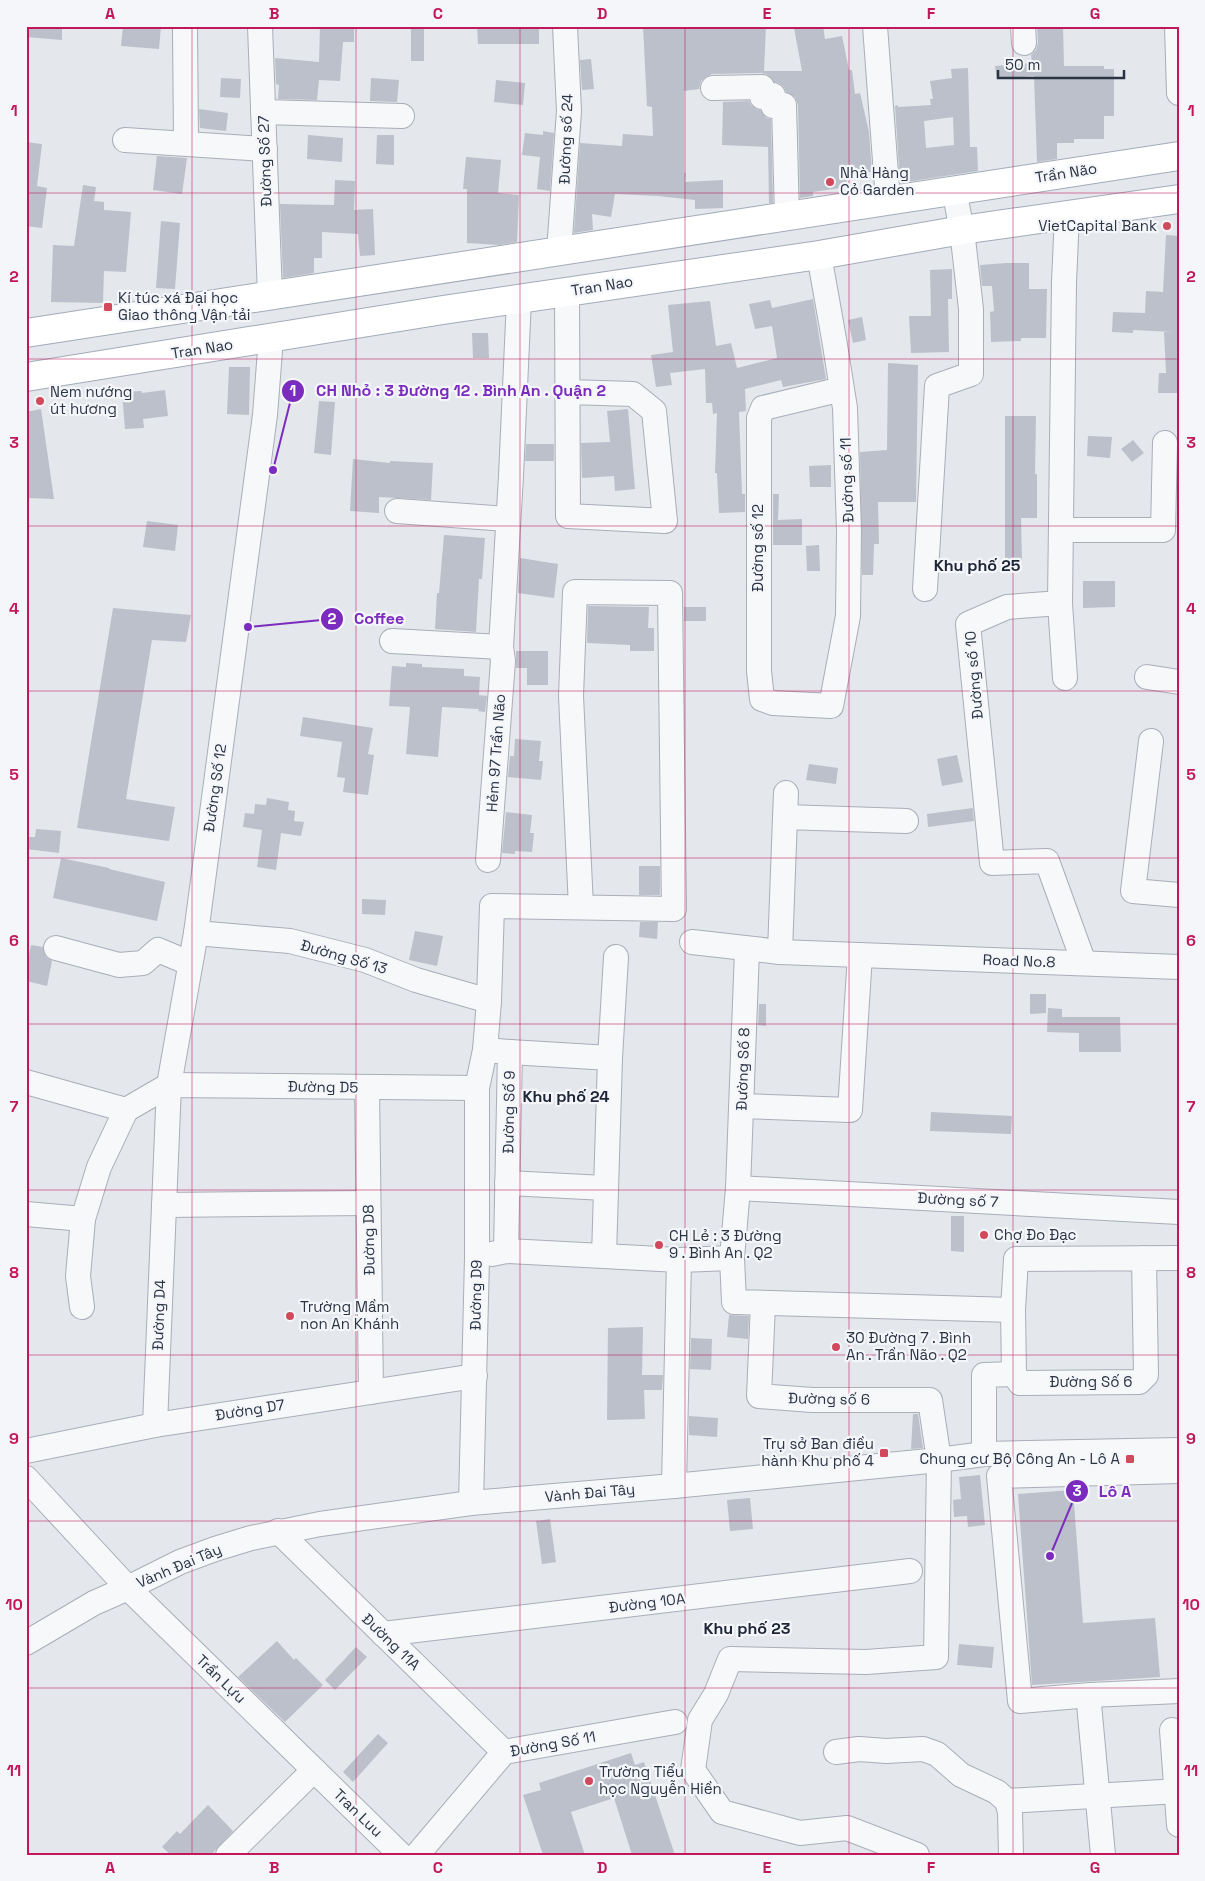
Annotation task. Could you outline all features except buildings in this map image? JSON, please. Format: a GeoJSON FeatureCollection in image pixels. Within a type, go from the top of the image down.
{"type":"FeatureCollection","features":[{"type":"Feature","properties":{"kind":"main road","name":"Trần Não"},"geometry":{"type":"LineString","coordinates":[[954,190],[1179,156]]}},
{"type":"Feature","properties":{"kind":"main road"},"geometry":{"type":"LineString","coordinates":[[26,333],[954,190]]}},
{"type":"Feature","properties":{"kind":"main road","name":"Tran Nao"},"geometry":{"type":"LineString","coordinates":[[26,377],[519,298],[819,255],[962,230],[1179,199]]}},
{"type":"Feature","properties":{"kind":"main road"},"geometry":{"type":"LineString","coordinates":[[436,271],[444,310]]}},
{"type":"Feature","properties":{"kind":"street","name":"Đường Số 27"},"geometry":{"type":"LineString","coordinates":[[260,26],[270,296]]}},
{"type":"Feature","properties":{"kind":"street","name":"Đường số 24"},"geometry":{"type":"LineString","coordinates":[[559,252],[569,111],[565,26]]}},
{"type":"Feature","properties":{"kind":"street"},"geometry":{"type":"LineString","coordinates":[[874,26],[888,200]]}},
{"type":"Feature","properties":{"kind":"street"},"geometry":{"type":"LineString","coordinates":[[1177,26],[1179,93]]}},
{"type":"Feature","properties":{"kind":"street"},"geometry":{"type":"LineString","coordinates":[[185,28],[186,143]]}},
{"type":"Feature","properties":{"kind":"street"},"geometry":{"type":"LineString","coordinates":[[713,88],[762,88],[762,97],[773,95],[773,106],[784,104],[787,216]]}},
{"type":"Feature","properties":{"kind":"street"},"geometry":{"type":"LineString","coordinates":[[263,112],[402,116]]}},
{"type":"Feature","properties":{"kind":"street"},"geometry":{"type":"LineString","coordinates":[[125,140],[265,149]]}},
{"type":"Feature","properties":{"kind":"street"},"geometry":{"type":"LineString","coordinates":[[925,589],[937,386],[971,374],[971,309],[962,230],[954,190]]}},
{"type":"Feature","properties":{"kind":"street"},"geometry":{"type":"LineString","coordinates":[[1065,678],[1060,603],[1064,282],[1067,215]]}},
{"type":"Feature","properties":{"kind":"street","name":"Đường số 11"},"geometry":{"type":"LineString","coordinates":[[819,255],[845,408],[849,531],[848,616],[831,706]]}},
{"type":"Feature","properties":{"kind":"street"},"geometry":{"type":"LineString","coordinates":[[567,292],[568,516],[665,521],[654,411],[633,394],[568,392]]}},
{"type":"Feature","properties":{"kind":"street","name":"Hẻm 97 Trần Não"},"geometry":{"type":"LineString","coordinates":[[488,860],[503,661],[501,647],[519,298]]}},
{"type":"Feature","properties":{"kind":"street","name":"Đường Số 12"},"geometry":{"type":"LineString","coordinates":[[169,1085],[196,933],[265,415],[271,338]]}},
{"type":"Feature","properties":{"kind":"street","name":"Đường số 12"},"geometry":{"type":"LineString","coordinates":[[831,706],[773,703],[762,699],[759,671],[759,418],[763,408],[842,389]]}},
{"type":"Feature","properties":{"kind":"street"},"geometry":{"type":"LineString","coordinates":[[1061,530],[1163,530],[1165,443]]}},
{"type":"Feature","properties":{"kind":"street"},"geometry":{"type":"LineString","coordinates":[[397,511],[507,519]]}},
{"type":"Feature","properties":{"kind":"street"},"geometry":{"type":"LineString","coordinates":[[485,1050],[489,1001],[492,906],[581,908],[674,909],[670,593],[575,592],[572,696],[581,908]]}},
{"type":"Feature","properties":{"kind":"street","name":"Đường số 10"},"geometry":{"type":"LineString","coordinates":[[1060,603],[1008,606],[968,624],[992,862],[1047,861],[1084,963]]}},
{"type":"Feature","properties":{"kind":"street"},"geometry":{"type":"LineString","coordinates":[[392,641],[501,647]]}},
{"type":"Feature","properties":{"kind":"street"},"geometry":{"type":"LineString","coordinates":[[1147,677],[1179,682]]}},
{"type":"Feature","properties":{"kind":"street"},"geometry":{"type":"LineString","coordinates":[[1151,741],[1133,891],[1179,896]]}},
{"type":"Feature","properties":{"kind":"street"},"geometry":{"type":"LineString","coordinates":[[780,952],[786,793]]}},
{"type":"Feature","properties":{"kind":"street"},"geometry":{"type":"LineString","coordinates":[[785,817],[906,821]]}},
{"type":"Feature","properties":{"kind":"street","name":"Đường Số 13"},"geometry":{"type":"LineString","coordinates":[[196,933],[290,941],[366,960],[416,980],[489,1001]]}},
{"type":"Feature","properties":{"kind":"street","name":"Road No.8"},"geometry":{"type":"LineString","coordinates":[[692,942],[747,950],[780,952],[1179,967]]}},
{"type":"Feature","properties":{"kind":"street"},"geometry":{"type":"LineString","coordinates":[[56,948],[119,965],[143,963],[158,950],[190,963]]}},
{"type":"Feature","properties":{"kind":"street","name":"Đường Số 8"},"geometry":{"type":"LineString","coordinates":[[747,950],[742,1106],[732,1258],[734,1302],[764,1304]]}},
{"type":"Feature","properties":{"kind":"street"},"geometry":{"type":"LineString","coordinates":[[742,1106],[850,1110],[860,955]]}},
{"type":"Feature","properties":{"kind":"street"},"geometry":{"type":"LineString","coordinates":[[604,1256],[610,1058],[616,956]]}},
{"type":"Feature","properties":{"kind":"street","name":"Đường Số 9"},"geometry":{"type":"LineString","coordinates":[[485,1050],[510,1052],[506,1252]]}},
{"type":"Feature","properties":{"kind":"street","name":"Đường D9"},"geometry":{"type":"LineString","coordinates":[[471,1503],[477,1258],[477,1088],[485,1050]]}},
{"type":"Feature","properties":{"kind":"street"},"geometry":{"type":"LineString","coordinates":[[510,1052],[610,1058]]}},
{"type":"Feature","properties":{"kind":"street"},"geometry":{"type":"LineString","coordinates":[[26,1082],[126,1110]]}},
{"type":"Feature","properties":{"kind":"street"},"geometry":{"type":"LineString","coordinates":[[82,1307],[78,1276],[83,1219],[99,1167],[126,1110],[169,1085]]}},
{"type":"Feature","properties":{"kind":"street","name":"Đường D5"},"geometry":{"type":"LineString","coordinates":[[169,1085],[477,1088]]}},
{"type":"Feature","properties":{"kind":"street","name":"Đường D4"},"geometry":{"type":"LineString","coordinates":[[155,1425],[169,1085]]}},
{"type":"Feature","properties":{"kind":"street","name":"Đường D8"},"geometry":{"type":"LineString","coordinates":[[367,1088],[371,1392]]}},
{"type":"Feature","properties":{"kind":"street"},"geometry":{"type":"LineString","coordinates":[[508,1182],[605,1188]]}},
{"type":"Feature","properties":{"kind":"street","name":"Đường số 7"},"geometry":{"type":"LineString","coordinates":[[738,1188],[1179,1212]]}},
{"type":"Feature","properties":{"kind":"street"},"geometry":{"type":"LineString","coordinates":[[164,1206],[368,1204]]}},
{"type":"Feature","properties":{"kind":"street"},"geometry":{"type":"LineString","coordinates":[[26,1214],[83,1219]]}},
{"type":"Feature","properties":{"kind":"street"},"geometry":{"type":"LineString","coordinates":[[477,1258],[506,1252],[679,1260],[732,1258]]}},
{"type":"Feature","properties":{"kind":"street","name":"Đường Số 6"},"geometry":{"type":"LineString","coordinates":[[1014,1374],[1020,1382],[1139,1382],[1146,1375],[1144,1258]]}},
{"type":"Feature","properties":{"kind":"street"},"geometry":{"type":"LineString","coordinates":[[984,1454],[984,1375],[1014,1374],[1013,1310],[1016,1259],[1179,1258]]}},
{"type":"Feature","properties":{"kind":"street"},"geometry":{"type":"LineString","coordinates":[[674,1486],[679,1260]]}},
{"type":"Feature","properties":{"kind":"street"},"geometry":{"type":"LineString","coordinates":[[764,1304],[1013,1310]]}},
{"type":"Feature","properties":{"kind":"street","name":"Đường số 6"},"geometry":{"type":"LineString","coordinates":[[764,1304],[759,1396],[812,1400],[930,1400],[939,1460]]}},
{"type":"Feature","properties":{"kind":"street","name":"Đường D7"},"geometry":{"type":"LineString","coordinates":[[26,1452],[155,1425],[475,1376]]}},
{"type":"Feature","properties":{"kind":"street","name":"Vành Đai Tây"},"geometry":{"type":"LineString","coordinates":[[26,1643],[94,1602],[128,1588],[180,1562],[215,1549],[278,1531],[368,1516],[471,1503],[674,1486],[984,1454],[1179,1450]]}},
{"type":"Feature","properties":{"kind":"street"},"geometry":{"type":"LineString","coordinates":[[918,1855],[847,1828],[800,1833],[722,1812],[693,1770],[700,1720],[716,1694],[730,1659],[866,1662],[936,1657],[939,1460]]}},
{"type":"Feature","properties":{"kind":"street"},"geometry":{"type":"LineString","coordinates":[[1179,1471],[999,1476],[1020,1701],[1090,1695],[1179,1691]]}},
{"type":"Feature","properties":{"kind":"street","name":"Trần Lựu"},"geometry":{"type":"LineString","coordinates":[[26,1478],[128,1588],[314,1770]]}},
{"type":"Feature","properties":{"kind":"street","name":"Đường 11A"},"geometry":{"type":"LineString","coordinates":[[278,1531],[504,1752]]}},
{"type":"Feature","properties":{"kind":"street","name":"Đường 10A"},"geometry":{"type":"LineString","coordinates":[[383,1634],[910,1572]]}},
{"type":"Feature","properties":{"kind":"street"},"geometry":{"type":"LineString","coordinates":[[1089,1704],[1102,1855]]}},
{"type":"Feature","properties":{"kind":"street","name":"Đường Số 11"},"geometry":{"type":"LineString","coordinates":[[417,1855],[504,1752],[675,1722]]}},
{"type":"Feature","properties":{"kind":"street"},"geometry":{"type":"LineString","coordinates":[[1172,1730],[1178,1791],[1179,1825]]}},
{"type":"Feature","properties":{"kind":"street"},"geometry":{"type":"LineString","coordinates":[[836,1752],[859,1749],[886,1751],[923,1749],[937,1754],[961,1774],[997,1792],[1007,1801],[1010,1812],[1011,1855]]}},
{"type":"Feature","properties":{"kind":"street"},"geometry":{"type":"LineString","coordinates":[[228,1855],[314,1770]]}},
{"type":"Feature","properties":{"kind":"street","name":"Tran Luu"},"geometry":{"type":"LineString","coordinates":[[314,1770],[401,1855]]}},
{"type":"Feature","properties":{"kind":"street"},"geometry":{"type":"LineString","coordinates":[[1007,1801],[1178,1791]]}},
{"type":"Feature","properties":{"kind":"place","name":"Nhà Hàng Cỏ Garden"},"geometry":{"type":"Point","coordinates":[830,182]}},
{"type":"Feature","properties":{"kind":"place","name":"VietCapital Bank"},"geometry":{"type":"Point","coordinates":[1167,226]}},
{"type":"Feature","properties":{"kind":"place","name":"Kí túc xá Đại học Giao thông Vận tải"},"geometry":{"type":"Point","coordinates":[108,307]}},
{"type":"Feature","properties":{"kind":"place","name":"Nem nướng út hương"},"geometry":{"type":"Point","coordinates":[40,401]}},
{"type":"Feature","properties":{"kind":"place","name":"CH Nhỏ : 3 Đường 12 . Bình An . Quận 2"},"geometry":{"type":"Point","coordinates":[273,470]}},
{"type":"Feature","properties":{"kind":"place","name":"Coffee"},"geometry":{"type":"Point","coordinates":[248,627]}},
{"type":"Feature","properties":{"kind":"place","name":"Chợ Đo Đạc"},"geometry":{"type":"Point","coordinates":[984,1235]}},
{"type":"Feature","properties":{"kind":"place","name":"CH Lẻ : 3 Đường 9 . Bình An . Q2"},"geometry":{"type":"Point","coordinates":[659,1245]}},
{"type":"Feature","properties":{"kind":"place","name":"Trường Mầm non An Khánh"},"geometry":{"type":"Point","coordinates":[290,1316]}},
{"type":"Feature","properties":{"kind":"place","name":"30 Đường 7 . Bình An . Trần Não . Q2"},"geometry":{"type":"Point","coordinates":[836,1347]}},
{"type":"Feature","properties":{"kind":"place","name":"Trụ sở Ban điều hành Khu phố 4"},"geometry":{"type":"Point","coordinates":[884,1453]}},
{"type":"Feature","properties":{"kind":"place","name":"Chung cư Bộ Công An - Lô A"},"geometry":{"type":"Point","coordinates":[1130,1459]}},
{"type":"Feature","properties":{"kind":"place","name":"Lô A"},"geometry":{"type":"Point","coordinates":[1050,1556]}},
{"type":"Feature","properties":{"kind":"place","name":"Trường Tiểu học Nguyễn Hiền"},"geometry":{"type":"Point","coordinates":[589,1781]}},
{"type":"Feature","properties":{"kind":"district","name":"Khu phố 25"},"geometry":{"type":"Point","coordinates":[977,565]}},
{"type":"Feature","properties":{"kind":"district","name":"Khu phố 24"},"geometry":{"type":"Point","coordinates":[566,1096]}},
{"type":"Feature","properties":{"kind":"district","name":"Khu phố 23"},"geometry":{"type":"Point","coordinates":[747,1628]}}]}
